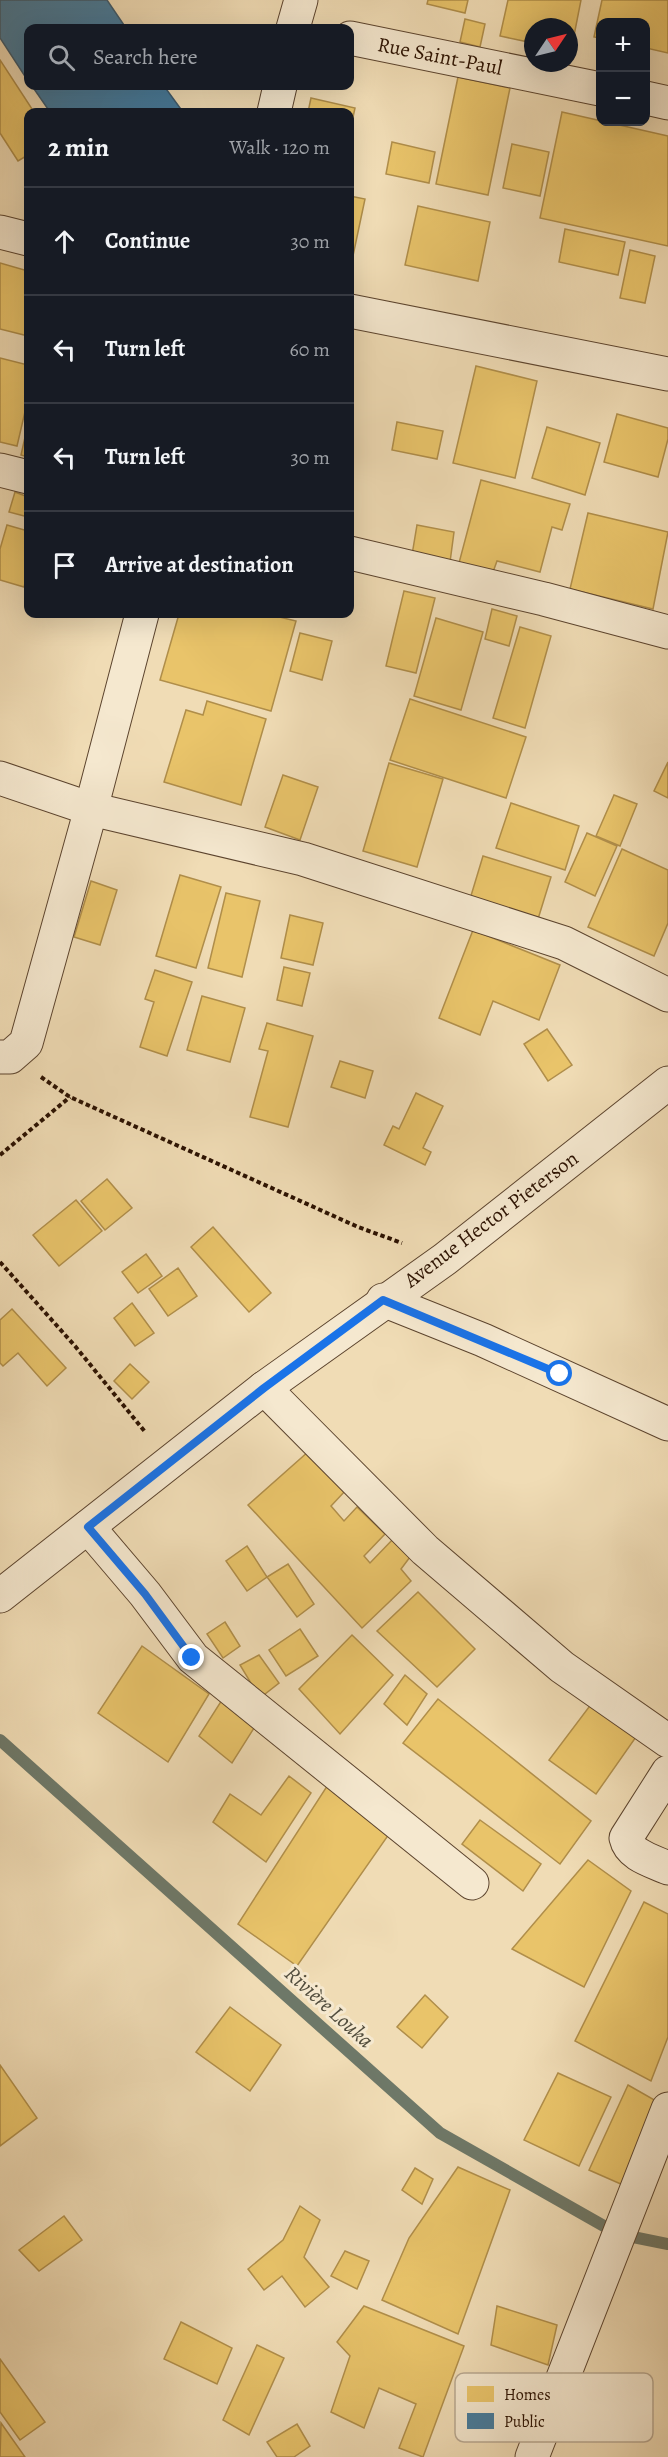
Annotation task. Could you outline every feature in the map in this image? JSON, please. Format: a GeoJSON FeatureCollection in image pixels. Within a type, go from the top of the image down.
{"type":"FeatureCollection","features":[{"type":"Feature","properties":{"kind":"street","name":"Rue Saint-Paul"},"geometry":{"type":"LineString","coordinates":[[354,39],[596,88]]}},
{"type":"Feature","properties":{"kind":"street"},"geometry":{"type":"LineString","coordinates":[[275,108],[279,90]]}},
{"type":"Feature","properties":{"kind":"street"},"geometry":{"type":"LineString","coordinates":[[650,99],[668,103]]}},
{"type":"Feature","properties":{"kind":"street"},"geometry":{"type":"LineString","coordinates":[[0,232],[24,238]]}},
{"type":"Feature","properties":{"kind":"street"},"geometry":{"type":"LineString","coordinates":[[354,312],[668,374]]}},
{"type":"Feature","properties":{"kind":"street"},"geometry":{"type":"LineString","coordinates":[[0,470],[24,476]]}},
{"type":"Feature","properties":{"kind":"street"},"geometry":{"type":"LineString","coordinates":[[354,554],[543,599],[668,632]]}},
{"type":"Feature","properties":{"kind":"street"},"geometry":{"type":"LineString","coordinates":[[5,1057],[26,1043],[141,618]]}},
{"type":"Feature","properties":{"kind":"street"},"geometry":{"type":"LineString","coordinates":[[0,778],[91,809],[303,859],[564,943],[668,994]]}},
{"type":"Feature","properties":{"kind":"street","name":"Avenue Hector Pieterson"},"geometry":{"type":"LineString","coordinates":[[0,1596],[264,1388],[383,1300],[445,1259],[667,1085]]}},
{"type":"Feature","properties":{"kind":"street"},"geometry":{"type":"LineString","coordinates":[[383,1300],[483,1340],[668,1424]]}},
{"type":"Feature","properties":{"kind":"street"},"geometry":{"type":"LineString","coordinates":[[264,1388],[425,1550],[562,1666],[668,1741]]}},
{"type":"Feature","properties":{"kind":"street"},"geometry":{"type":"LineString","coordinates":[[88,1527],[145,1594],[192,1658],[472,1882]]}},
{"type":"Feature","properties":{"kind":"street"},"geometry":{"type":"LineString","coordinates":[[668,1773],[626,1838],[628,1846],[633,1851],[668,1868]]}},
{"type":"Feature","properties":{"kind":"street"},"geometry":{"type":"LineString","coordinates":[[564,2373],[668,2109]]}},
{"type":"Feature","properties":{"kind":"street"},"geometry":{"type":"LineString","coordinates":[[532,2457],[538,2442]]}},
{"type":"Feature","properties":{"kind":"path"},"geometry":{"type":"LineString","coordinates":[[5,1057],[70,1096],[358,1227],[445,1259]]}},
{"type":"Feature","properties":{"kind":"path"},"geometry":{"type":"LineString","coordinates":[[0,1155],[70,1096]]}},
{"type":"Feature","properties":{"kind":"path"},"geometry":{"type":"LineString","coordinates":[[0,1262],[75,1346],[169,1462]]}},
{"type":"Feature","properties":{"kind":"building: Homes"},"geometry":{"type":"Polygon","coordinates":[[[428,0],[468,0],[465,13],[427,4],[428,0]]]}},
{"type":"Feature","properties":{"kind":"building: Homes"},"geometry":{"type":"Polygon","coordinates":[[[508,0],[581,0],[577,18],[524,18],[524,41],[500,36],[508,0]]]}},
{"type":"Feature","properties":{"kind":"building: Homes"},"geometry":{"type":"Polygon","coordinates":[[[602,0],[668,0],[668,53],[650,49],[650,18],[598,18],[602,0]]]}},
{"type":"Feature","properties":{"kind":"building: Homes"},"geometry":{"type":"Polygon","coordinates":[[[465,19],[485,24],[480,47],[460,42],[465,19]]]}},
{"type":"Feature","properties":{"kind":"building: Homes"},"geometry":{"type":"Polygon","coordinates":[[[0,60],[31,108],[24,108],[24,157],[18,161],[0,133],[0,60]]]}},
{"type":"Feature","properties":{"kind":"building: Homes"},"geometry":{"type":"Polygon","coordinates":[[[458,77],[510,88],[488,195],[436,184],[458,77]]]}},
{"type":"Feature","properties":{"kind":"building: Homes"},"geometry":{"type":"Polygon","coordinates":[[[311,98],[355,108],[354,113],[354,108],[309,108],[311,98]]]}},
{"type":"Feature","properties":{"kind":"building: Homes"},"geometry":{"type":"Polygon","coordinates":[[[562,112],[596,120],[596,126],[624,126],[668,136],[668,246],[540,218],[562,112]]]}},
{"type":"Feature","properties":{"kind":"building: Homes"},"geometry":{"type":"Polygon","coordinates":[[[392,142],[435,152],[429,183],[386,174],[392,142]]]}},
{"type":"Feature","properties":{"kind":"building: Homes"},"geometry":{"type":"Polygon","coordinates":[[[512,144],[549,152],[540,196],[503,188],[512,144]]]}},
{"type":"Feature","properties":{"kind":"building: Homes"},"geometry":{"type":"Polygon","coordinates":[[[354,197],[365,199],[354,251],[354,197]]]}},
{"type":"Feature","properties":{"kind":"building: Homes"},"geometry":{"type":"Polygon","coordinates":[[[418,206],[490,222],[478,281],[405,265],[418,206]]]}},
{"type":"Feature","properties":{"kind":"building: Homes"},"geometry":{"type":"Polygon","coordinates":[[[565,229],[625,242],[618,275],[559,262],[565,229]]]}},
{"type":"Feature","properties":{"kind":"building: Homes"},"geometry":{"type":"Polygon","coordinates":[[[630,250],[655,256],[645,303],[620,298],[630,250]]]}},
{"type":"Feature","properties":{"kind":"building: Homes"},"geometry":{"type":"Polygon","coordinates":[[[0,263],[24,270],[24,335],[0,329],[0,263]]]}},
{"type":"Feature","properties":{"kind":"building: Homes"},"geometry":{"type":"Polygon","coordinates":[[[0,358],[24,364],[24,416],[17,446],[0,442],[0,358]]]}},
{"type":"Feature","properties":{"kind":"building: Homes"},"geometry":{"type":"Polygon","coordinates":[[[476,366],[537,381],[515,478],[453,463],[476,366]]]}},
{"type":"Feature","properties":{"kind":"building: Homes"},"geometry":{"type":"Polygon","coordinates":[[[617,414],[668,428],[668,439],[658,477],[604,462],[617,414]]]}},
{"type":"Feature","properties":{"kind":"building: Homes"},"geometry":{"type":"Polygon","coordinates":[[[397,422],[443,431],[437,459],[392,450],[397,422]]]}},
{"type":"Feature","properties":{"kind":"building: Homes"},"geometry":{"type":"Polygon","coordinates":[[[547,427],[600,443],[585,495],[532,478],[547,427]]]}},
{"type":"Feature","properties":{"kind":"building: Homes"},"geometry":{"type":"Polygon","coordinates":[[[481,480],[570,504],[562,530],[552,527],[540,572],[497,561],[493,572],[459,563],[481,480]]]}},
{"type":"Feature","properties":{"kind":"building: Homes"},"geometry":{"type":"Polygon","coordinates":[[[15,492],[24,495],[24,516],[9,512],[15,492]]]}},
{"type":"Feature","properties":{"kind":"building: Homes"},"geometry":{"type":"Polygon","coordinates":[[[588,513],[668,532],[653,609],[570,589],[588,513]]]}},
{"type":"Feature","properties":{"kind":"building: Homes"},"geometry":{"type":"Polygon","coordinates":[[[7,525],[24,530],[24,587],[0,580],[0,549],[7,525]]]}},
{"type":"Feature","properties":{"kind":"building: Homes"},"geometry":{"type":"Polygon","coordinates":[[[417,525],[454,532],[450,562],[412,555],[417,525]]]}},
{"type":"Feature","properties":{"kind":"building: Homes"},"geometry":{"type":"Polygon","coordinates":[[[404,591],[435,598],[416,673],[386,666],[404,591]]]}},
{"type":"Feature","properties":{"kind":"building: Homes"},"geometry":{"type":"Polygon","coordinates":[[[492,609],[517,616],[509,646],[485,639],[492,609]]]}},
{"type":"Feature","properties":{"kind":"building: Homes"},"geometry":{"type":"Polygon","coordinates":[[[178,618],[284,618],[296,621],[271,711],[160,680],[178,618]]]}},
{"type":"Feature","properties":{"kind":"building: Homes"},"geometry":{"type":"Polygon","coordinates":[[[436,618],[483,632],[461,710],[414,696],[436,618]]]}},
{"type":"Feature","properties":{"kind":"building: Homes"},"geometry":{"type":"Polygon","coordinates":[[[520,627],[551,636],[525,728],[493,718],[520,627]]]}},
{"type":"Feature","properties":{"kind":"building: Homes"},"geometry":{"type":"Polygon","coordinates":[[[300,633],[332,641],[322,680],[290,671],[300,633]]]}},
{"type":"Feature","properties":{"kind":"building: Homes"},"geometry":{"type":"Polygon","coordinates":[[[410,699],[526,737],[506,798],[390,760],[410,699]]]}},
{"type":"Feature","properties":{"kind":"building: Homes"},"geometry":{"type":"Polygon","coordinates":[[[207,701],[266,719],[241,805],[164,782],[186,710],[203,715],[207,701]]]}},
{"type":"Feature","properties":{"kind":"building: Homes"},"geometry":{"type":"Polygon","coordinates":[[[668,762],[668,798],[654,791],[668,762]]]}},
{"type":"Feature","properties":{"kind":"building: Homes"},"geometry":{"type":"Polygon","coordinates":[[[389,763],[443,779],[417,867],[363,851],[389,763]]]}},
{"type":"Feature","properties":{"kind":"building: Homes"},"geometry":{"type":"Polygon","coordinates":[[[283,775],[318,787],[300,840],[265,827],[283,775]]]}},
{"type":"Feature","properties":{"kind":"building: Homes"},"geometry":{"type":"Polygon","coordinates":[[[614,795],[637,804],[620,846],[596,836],[614,795]]]}},
{"type":"Feature","properties":{"kind":"building: Homes"},"geometry":{"type":"Polygon","coordinates":[[[511,803],[579,826],[565,870],[496,848],[511,803]]]}},
{"type":"Feature","properties":{"kind":"building: Homes"},"geometry":{"type":"Polygon","coordinates":[[[587,833],[617,846],[595,896],[565,882],[587,833]]]}},
{"type":"Feature","properties":{"kind":"building: Homes"},"geometry":{"type":"Polygon","coordinates":[[[622,849],[668,870],[668,923],[654,956],[588,927],[622,849]]]}},
{"type":"Feature","properties":{"kind":"building: Homes"},"geometry":{"type":"Polygon","coordinates":[[[483,856],[551,877],[538,919],[470,899],[483,856]]]}},
{"type":"Feature","properties":{"kind":"building: Homes"},"geometry":{"type":"Polygon","coordinates":[[[180,875],[221,887],[196,968],[156,956],[180,875]]]}},
{"type":"Feature","properties":{"kind":"building: Homes"},"geometry":{"type":"Polygon","coordinates":[[[91,881],[117,890],[100,945],[74,937],[91,881]]]}},
{"type":"Feature","properties":{"kind":"building: Homes"},"geometry":{"type":"Polygon","coordinates":[[[226,893],[260,901],[242,977],[208,968],[226,893]]]}},
{"type":"Feature","properties":{"kind":"building: Homes"},"geometry":{"type":"Polygon","coordinates":[[[290,915],[323,923],[313,965],[281,958],[290,915]]]}},
{"type":"Feature","properties":{"kind":"building: Homes"},"geometry":{"type":"Polygon","coordinates":[[[473,930],[560,965],[539,1020],[493,1001],[480,1035],[439,1018],[473,930]]]}},
{"type":"Feature","properties":{"kind":"building: Homes"},"geometry":{"type":"Polygon","coordinates":[[[284,967],[310,973],[302,1006],[277,1000],[284,967]]]}},
{"type":"Feature","properties":{"kind":"building: Homes"},"geometry":{"type":"Polygon","coordinates":[[[155,970],[192,982],[167,1056],[140,1047],[154,1002],[145,999],[155,970]]]}},
{"type":"Feature","properties":{"kind":"building: Homes"},"geometry":{"type":"Polygon","coordinates":[[[202,996],[245,1008],[230,1062],[187,1050],[202,996]]]}},
{"type":"Feature","properties":{"kind":"building: Homes"},"geometry":{"type":"Polygon","coordinates":[[[267,1023],[313,1036],[288,1127],[250,1117],[268,1051],[259,1049],[267,1023]]]}},
{"type":"Feature","properties":{"kind":"building: Homes"},"geometry":{"type":"Polygon","coordinates":[[[547,1029],[572,1065],[548,1081],[524,1044],[547,1029]]]}},
{"type":"Feature","properties":{"kind":"building: Homes"},"geometry":{"type":"Polygon","coordinates":[[[340,1061],[373,1071],[365,1098],[331,1087],[340,1061]]]}},
{"type":"Feature","properties":{"kind":"building: Homes"},"geometry":{"type":"Polygon","coordinates":[[[416,1093],[443,1106],[423,1148],[431,1152],[425,1165],[384,1145],[393,1126],[399,1129],[416,1093]]]}},
{"type":"Feature","properties":{"kind":"building: Homes"},"geometry":{"type":"Polygon","coordinates":[[[107,1179],[132,1208],[105,1230],[81,1201],[107,1179]]]}},
{"type":"Feature","properties":{"kind":"building: Homes"},"geometry":{"type":"Polygon","coordinates":[[[76,1200],[102,1231],[59,1266],[33,1235],[76,1200]]]}},
{"type":"Feature","properties":{"kind":"building: Homes"},"geometry":{"type":"Polygon","coordinates":[[[213,1227],[271,1293],[249,1312],[191,1247],[213,1227]]]}},
{"type":"Feature","properties":{"kind":"building: Homes"},"geometry":{"type":"Polygon","coordinates":[[[146,1254],[162,1276],[138,1293],[122,1272],[146,1254]]]}},
{"type":"Feature","properties":{"kind":"building: Homes"},"geometry":{"type":"Polygon","coordinates":[[[178,1268],[197,1296],[168,1316],[149,1289],[178,1268]]]}},
{"type":"Feature","properties":{"kind":"building: Homes"},"geometry":{"type":"Polygon","coordinates":[[[132,1303],[154,1333],[135,1346],[114,1318],[132,1303]]]}},
{"type":"Feature","properties":{"kind":"building: Homes"},"geometry":{"type":"Polygon","coordinates":[[[12,1309],[66,1368],[47,1386],[18,1353],[3,1366],[0,1363],[0,1320],[12,1309]]]}},
{"type":"Feature","properties":{"kind":"building: Homes"},"geometry":{"type":"Polygon","coordinates":[[[130,1364],[149,1382],[132,1399],[114,1381],[130,1364]]]}},
{"type":"Feature","properties":{"kind":"building: Homes"},"geometry":{"type":"Polygon","coordinates":[[[309,1451],[346,1490],[331,1506],[344,1521],[357,1507],[385,1534],[364,1556],[370,1563],[395,1537],[413,1553],[401,1569],[411,1581],[362,1628],[248,1505],[309,1451]]]}},
{"type":"Feature","properties":{"kind":"building: Homes"},"geometry":{"type":"Polygon","coordinates":[[[247,1546],[267,1577],[247,1591],[226,1561],[247,1546]]]}},
{"type":"Feature","properties":{"kind":"building: Homes"},"geometry":{"type":"Polygon","coordinates":[[[288,1564],[314,1604],[297,1617],[267,1577],[288,1564]]]}},
{"type":"Feature","properties":{"kind":"building: Homes"},"geometry":{"type":"Polygon","coordinates":[[[418,1592],[475,1649],[437,1687],[377,1631],[418,1592]]]}},
{"type":"Feature","properties":{"kind":"building: Homes"},"geometry":{"type":"Polygon","coordinates":[[[225,1622],[240,1646],[223,1658],[207,1634],[225,1622]]]}},
{"type":"Feature","properties":{"kind":"building: Homes"},"geometry":{"type":"Polygon","coordinates":[[[300,1629],[318,1656],[286,1676],[269,1650],[300,1629]]]}},
{"type":"Feature","properties":{"kind":"building: Homes"},"geometry":{"type":"Polygon","coordinates":[[[352,1635],[393,1675],[340,1734],[299,1689],[352,1635]]]}},
{"type":"Feature","properties":{"kind":"building: Homes"},"geometry":{"type":"Polygon","coordinates":[[[142,1646],[209,1694],[168,1762],[98,1713],[142,1646]]]}},
{"type":"Feature","properties":{"kind":"building: Homes"},"geometry":{"type":"Polygon","coordinates":[[[259,1655],[279,1683],[260,1698],[240,1665],[259,1655]]]}},
{"type":"Feature","properties":{"kind":"building: Homes"},"geometry":{"type":"Polygon","coordinates":[[[405,1675],[427,1694],[407,1725],[384,1704],[405,1675]]]}},
{"type":"Feature","properties":{"kind":"building: Homes"},"geometry":{"type":"Polygon","coordinates":[[[227,1692],[261,1717],[232,1763],[199,1736],[227,1692]]]}},
{"type":"Feature","properties":{"kind":"building: Homes"},"geometry":{"type":"Polygon","coordinates":[[[438,1699],[591,1821],[560,1864],[403,1743],[438,1699]]]}},
{"type":"Feature","properties":{"kind":"building: Homes"},"geometry":{"type":"Polygon","coordinates":[[[592,1703],[636,1737],[596,1794],[549,1760],[592,1703]]]}},
{"type":"Feature","properties":{"kind":"building: Homes"},"geometry":{"type":"Polygon","coordinates":[[[289,1776],[311,1793],[266,1862],[213,1822],[230,1794],[261,1815],[289,1776]]]}},
{"type":"Feature","properties":{"kind":"building: Homes"},"geometry":{"type":"Polygon","coordinates":[[[333,1777],[394,1827],[297,1966],[238,1924],[333,1777]]]}},
{"type":"Feature","properties":{"kind":"building: Homes"},"geometry":{"type":"Polygon","coordinates":[[[480,1820],[541,1864],[523,1891],[462,1844],[480,1820]]]}},
{"type":"Feature","properties":{"kind":"building: Homes"},"geometry":{"type":"Polygon","coordinates":[[[588,1860],[631,1891],[584,1987],[512,1949],[588,1860]]]}},
{"type":"Feature","properties":{"kind":"building: Homes"},"geometry":{"type":"Polygon","coordinates":[[[644,1902],[668,1914],[668,2037],[651,2081],[575,2041],[644,1902]]]}},
{"type":"Feature","properties":{"kind":"building: Homes"},"geometry":{"type":"Polygon","coordinates":[[[425,1995],[448,2017],[422,2048],[397,2027],[425,1995]]]}},
{"type":"Feature","properties":{"kind":"building: Homes"},"geometry":{"type":"Polygon","coordinates":[[[230,2007],[281,2045],[250,2091],[196,2052],[230,2007]]]}},
{"type":"Feature","properties":{"kind":"building: Homes"},"geometry":{"type":"Polygon","coordinates":[[[0,2065],[37,2118],[0,2146],[0,2065]]]}},
{"type":"Feature","properties":{"kind":"building: Homes"},"geometry":{"type":"Polygon","coordinates":[[[558,2073],[611,2097],[579,2166],[524,2140],[558,2073]]]}},
{"type":"Feature","properties":{"kind":"building: Homes"},"geometry":{"type":"Polygon","coordinates":[[[628,2085],[658,2102],[623,2185],[589,2170],[628,2085]]]}},
{"type":"Feature","properties":{"kind":"building: Homes"},"geometry":{"type":"Polygon","coordinates":[[[458,2167],[510,2190],[458,2334],[382,2300],[409,2238],[458,2167]]]}},
{"type":"Feature","properties":{"kind":"building: Homes"},"geometry":{"type":"Polygon","coordinates":[[[415,2168],[433,2179],[422,2204],[402,2190],[415,2168]]]}},
{"type":"Feature","properties":{"kind":"building: Homes"},"geometry":{"type":"Polygon","coordinates":[[[300,2206],[320,2220],[304,2257],[329,2287],[305,2307],[282,2276],[264,2290],[248,2269],[283,2240],[300,2206]]]}},
{"type":"Feature","properties":{"kind":"building: Homes"},"geometry":{"type":"Polygon","coordinates":[[[64,2216],[82,2240],[39,2271],[19,2250],[64,2216]]]}},
{"type":"Feature","properties":{"kind":"building: Homes"},"geometry":{"type":"Polygon","coordinates":[[[345,2251],[369,2261],[357,2289],[331,2276],[345,2251]]]}},
{"type":"Feature","properties":{"kind":"building: Homes"},"geometry":{"type":"Polygon","coordinates":[[[364,2306],[464,2346],[423,2457],[399,2448],[416,2404],[379,2388],[364,2428],[331,2412],[350,2356],[337,2342],[364,2306]]]}},
{"type":"Feature","properties":{"kind":"building: Homes"},"geometry":{"type":"Polygon","coordinates":[[[497,2306],[557,2325],[548,2365],[491,2345],[497,2306]]]}},
{"type":"Feature","properties":{"kind":"building: Homes"},"geometry":{"type":"Polygon","coordinates":[[[181,2322],[232,2348],[217,2384],[164,2359],[181,2322]]]}},
{"type":"Feature","properties":{"kind":"building: Homes"},"geometry":{"type":"Polygon","coordinates":[[[257,2345],[284,2358],[249,2435],[223,2420],[257,2345]]]}},
{"type":"Feature","properties":{"kind":"building: Homes"},"geometry":{"type":"Polygon","coordinates":[[[0,2359],[45,2422],[20,2440],[0,2412],[0,2359]]]}},
{"type":"Feature","properties":{"kind":"building: Homes"},"geometry":{"type":"Polygon","coordinates":[[[1,2423],[25,2457],[0,2457],[1,2423]]]}},
{"type":"Feature","properties":{"kind":"building: Homes"},"geometry":{"type":"Polygon","coordinates":[[[297,2424],[310,2446],[294,2457],[277,2457],[267,2442],[297,2424]]]}},
{"type":"Feature","properties":{"kind":"building: Public"},"geometry":{"type":"Polygon","coordinates":[[[0,0],[107,0],[123,24],[24,24],[24,75],[0,38],[0,0]]]}},
{"type":"Feature","properties":{"kind":"building: Public"},"geometry":{"type":"Polygon","coordinates":[[[35,90],[167,90],[180,108],[47,108],[35,90]]]}},
{"type":"Feature","properties":{"kind":"waterway","name":"Rivière Louka"},"geometry":{"type":"LineString","coordinates":[[0,1740],[440,2133],[618,2234],[668,2244]]}},
{"type":"Feature","properties":{"kind":"route"},"geometry":{"type":"LineString","coordinates":[[192,1658],[145,1594],[88,1527],[264,1388],[383,1300],[560,1374]]}}]}
